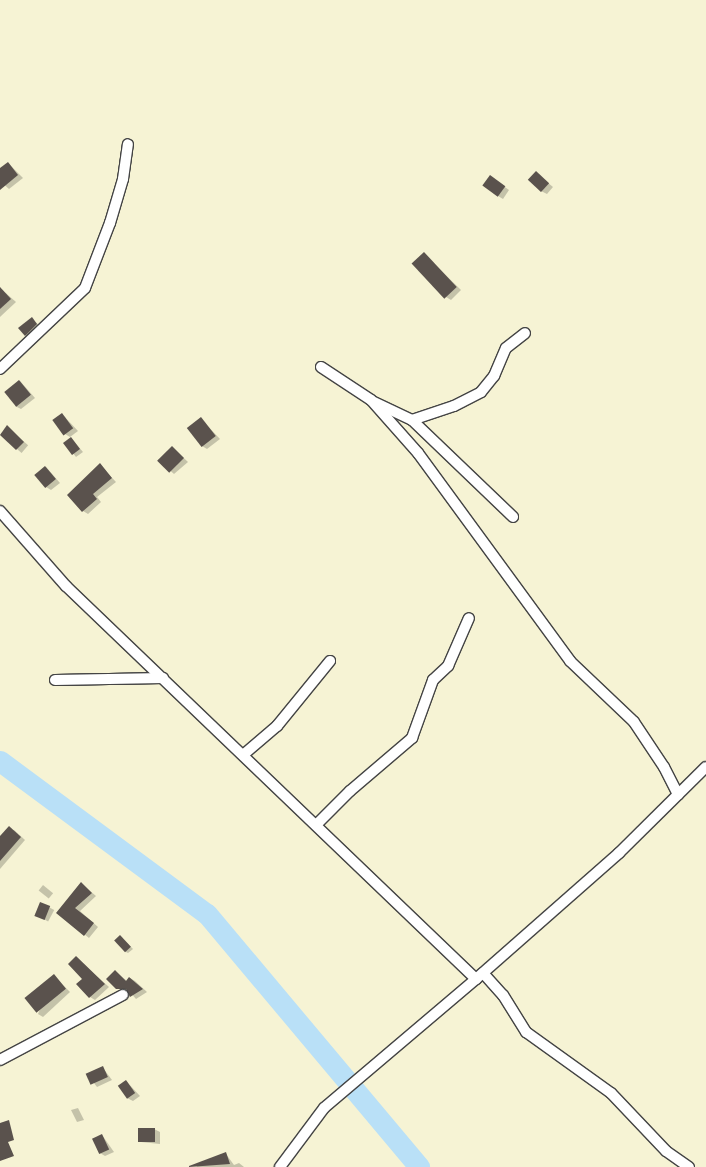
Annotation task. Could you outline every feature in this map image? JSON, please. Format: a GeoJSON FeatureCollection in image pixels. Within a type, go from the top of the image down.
{"type":"FeatureCollection","features":[{"type":"Feature","properties":{"kind":"street"},"geometry":{"type":"LineString","coordinates":[[0,369],[85,288],[110,223],[122,179],[128,144]]}},
{"type":"Feature","properties":{"kind":"street"},"geometry":{"type":"LineString","coordinates":[[412,420],[454,406],[481,392],[494,376],[506,348],[525,333]]}},
{"type":"Feature","properties":{"kind":"street"},"geometry":{"type":"LineString","coordinates":[[321,367],[371,400],[412,420],[513,517]]}},
{"type":"Feature","properties":{"kind":"street"},"geometry":{"type":"LineString","coordinates":[[371,400],[418,453],[570,661],[634,722],[664,767],[678,795]]}},
{"type":"Feature","properties":{"kind":"street"},"geometry":{"type":"LineString","coordinates":[[0,511],[66,586],[316,825],[503,995],[526,1032],[611,1093],[666,1151],[689,1167]]}},
{"type":"Feature","properties":{"kind":"street"},"geometry":{"type":"LineString","coordinates":[[316,825],[350,790],[412,738],[433,680],[448,666],[469,618]]}},
{"type":"Feature","properties":{"kind":"street"},"geometry":{"type":"LineString","coordinates":[[243,755],[283,719],[330,661]]}},
{"type":"Feature","properties":{"kind":"street"},"geometry":{"type":"LineString","coordinates":[[55,680],[163,678]]}},
{"type":"Feature","properties":{"kind":"street"},"geometry":{"type":"LineString","coordinates":[[280,1167],[324,1108],[480,976],[619,853],[706,767]]}},
{"type":"Feature","properties":{"kind":"street"},"geometry":{"type":"LineString","coordinates":[[0,1060],[123,995]]}},
{"type":"Feature","properties":{"kind":"shaded area"},"geometry":{"type":"Polygon","coordinates":[[[0,0],[706,0],[706,1167],[0,1167],[0,0]]]}},
{"type":"Feature","properties":{"kind":"building"},"geometry":{"type":"Polygon","coordinates":[[[8,162],[18,175],[0,190],[0,168],[8,162]]]}},
{"type":"Feature","properties":{"kind":"building"},"geometry":{"type":"Polygon","coordinates":[[[536,171],[549,183],[541,192],[528,180],[536,171]]]}},
{"type":"Feature","properties":{"kind":"building"},"geometry":{"type":"Polygon","coordinates":[[[490,175],[505,186],[498,197],[482,186],[490,175]]]}},
{"type":"Feature","properties":{"kind":"building"},"geometry":{"type":"Polygon","coordinates":[[[424,252],[457,287],[444,299],[412,264],[424,252]]]}},
{"type":"Feature","properties":{"kind":"building"},"geometry":{"type":"Polygon","coordinates":[[[0,287],[11,299],[0,309],[0,287]]]}},
{"type":"Feature","properties":{"kind":"building"},"geometry":{"type":"Polygon","coordinates":[[[32,317],[37,324],[25,336],[18,328],[32,317]]]}},
{"type":"Feature","properties":{"kind":"building"},"geometry":{"type":"Polygon","coordinates":[[[19,380],[31,395],[16,407],[4,392],[19,380]]]}},
{"type":"Feature","properties":{"kind":"building"},"geometry":{"type":"Polygon","coordinates":[[[62,413],[73,428],[63,435],[52,420],[62,413]]]}},
{"type":"Feature","properties":{"kind":"building"},"geometry":{"type":"Polygon","coordinates":[[[201,417],[216,436],[202,447],[187,428],[201,417]]]}},
{"type":"Feature","properties":{"kind":"building"},"geometry":{"type":"Polygon","coordinates":[[[7,425],[24,442],[16,450],[0,435],[7,425]]]}},
{"type":"Feature","properties":{"kind":"building"},"geometry":{"type":"Polygon","coordinates":[[[71,437],[80,449],[72,455],[63,443],[71,437]]]}},
{"type":"Feature","properties":{"kind":"building"},"geometry":{"type":"Polygon","coordinates":[[[172,446],[184,458],[169,473],[157,461],[172,446]]]}},
{"type":"Feature","properties":{"kind":"building"},"geometry":{"type":"Polygon","coordinates":[[[100,463],[112,478],[93,494],[97,499],[82,512],[67,495],[100,463]]]}},
{"type":"Feature","properties":{"kind":"building"},"geometry":{"type":"Polygon","coordinates":[[[45,466],[56,479],[45,488],[34,475],[45,466]]]}},
{"type":"Feature","properties":{"kind":"building"},"geometry":{"type":"Polygon","coordinates":[[[9,826],[21,837],[0,861],[0,836],[9,826]]]}},
{"type":"Feature","properties":{"kind":"building"},"geometry":{"type":"Polygon","coordinates":[[[81,882],[92,893],[75,908],[94,923],[84,936],[56,913],[81,882]]]}},
{"type":"Feature","properties":{"kind":"building"},"geometry":{"type":"Polygon","coordinates":[[[40,902],[50,906],[45,920],[34,916],[40,902]]]}},
{"type":"Feature","properties":{"kind":"building"},"geometry":{"type":"Polygon","coordinates":[[[120,935],[131,947],[125,952],[114,940],[120,935]]]}},
{"type":"Feature","properties":{"kind":"building"},"geometry":{"type":"Polygon","coordinates":[[[76,956],[105,984],[89,998],[76,984],[82,979],[68,964],[76,956]]]}},
{"type":"Feature","properties":{"kind":"building"},"geometry":{"type":"Polygon","coordinates":[[[115,970],[126,981],[129,977],[143,989],[130,997],[126,989],[116,989],[106,979],[115,970]]]}},
{"type":"Feature","properties":{"kind":"building"},"geometry":{"type":"Polygon","coordinates":[[[54,974],[66,989],[36,1013],[24,998],[54,974]]]}},
{"type":"Feature","properties":{"kind":"building"},"geometry":{"type":"Polygon","coordinates":[[[103,1066],[108,1077],[91,1085],[86,1074],[103,1066]]]}},
{"type":"Feature","properties":{"kind":"building"},"geometry":{"type":"Polygon","coordinates":[[[126,1080],[135,1093],[127,1099],[118,1086],[126,1080]]]}},
{"type":"Feature","properties":{"kind":"building"},"geometry":{"type":"Polygon","coordinates":[[[9,1120],[14,1140],[8,1142],[14,1156],[0,1161],[0,1123],[9,1120]]]}},
{"type":"Feature","properties":{"kind":"building"},"geometry":{"type":"Polygon","coordinates":[[[138,1128],[155,1128],[155,1142],[138,1142],[138,1128]]]}},
{"type":"Feature","properties":{"kind":"building"},"geometry":{"type":"Polygon","coordinates":[[[102,1134],[109,1149],[99,1154],[92,1139],[102,1134]]]}},
{"type":"Feature","properties":{"kind":"building"},"geometry":{"type":"Polygon","coordinates":[[[226,1152],[230,1164],[189,1167],[189,1166],[226,1152]]]}},
{"type":"Feature","properties":{"kind":"waterway"},"geometry":{"type":"LineString","coordinates":[[0,761],[207,914],[419,1167]]}}]}
